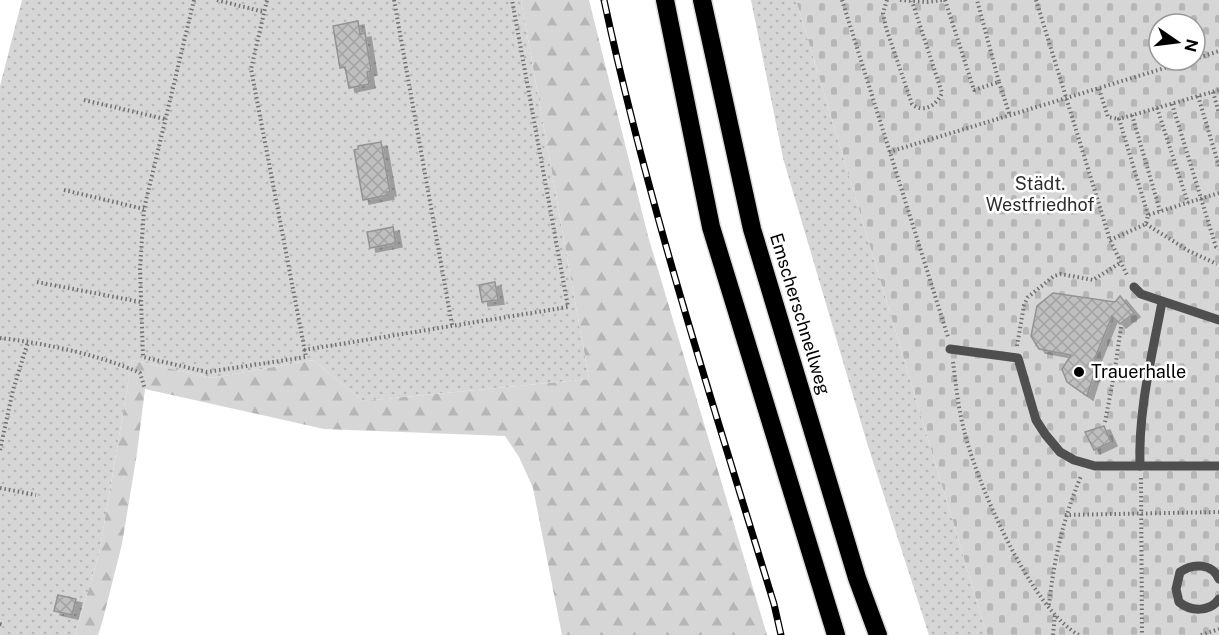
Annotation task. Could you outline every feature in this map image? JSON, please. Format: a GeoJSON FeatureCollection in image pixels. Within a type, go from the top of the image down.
{"type":"FeatureCollection","features":[{"type":"Feature","properties":{"kind":"highway"},"geometry":{"type":"LineString","coordinates":[[665,0],[711,227],[836,635]]}},
{"type":"Feature","properties":{"kind":"highway","name":"Emscherschnellweg"},"geometry":{"type":"LineString","coordinates":[[702,0],[752,229],[857,578],[878,635]]}},
{"type":"Feature","properties":{"kind":"lane"},"geometry":{"type":"LineString","coordinates":[[1134,287],[1141,294],[1219,320]]}},
{"type":"Feature","properties":{"kind":"lane"},"geometry":{"type":"LineString","coordinates":[[1140,466],[1139,436],[1162,302]]}},
{"type":"Feature","properties":{"kind":"lane"},"geometry":{"type":"LineString","coordinates":[[950,349],[1018,358],[1036,420],[1060,452],[1085,465],[1219,466]]}},
{"type":"Feature","properties":{"kind":"lane"},"geometry":{"type":"LineString","coordinates":[[1219,579],[1218,575],[1206,566],[1188,566],[1180,572],[1176,589],[1179,602],[1191,608],[1204,609],[1215,605],[1219,599]]}},
{"type":"Feature","properties":{"kind":"path"},"geometry":{"type":"LineString","coordinates":[[194,0],[144,208],[140,269],[141,302],[143,357],[207,372],[306,357],[250,69],[267,0]]}},
{"type":"Feature","properties":{"kind":"path"},"geometry":{"type":"LineString","coordinates":[[218,0],[264,12]]}},
{"type":"Feature","properties":{"kind":"path"},"geometry":{"type":"LineString","coordinates":[[394,0],[452,325]]}},
{"type":"Feature","properties":{"kind":"path"},"geometry":{"type":"LineString","coordinates":[[304,350],[568,306],[512,0]]}},
{"type":"Feature","properties":{"kind":"path"},"geometry":{"type":"LineString","coordinates":[[844,0],[844,7],[950,349],[964,430],[982,488],[1014,553],[1048,605],[1079,635]]}},
{"type":"Feature","properties":{"kind":"path"},"geometry":{"type":"LineString","coordinates":[[886,0],[883,13],[886,28],[912,104],[916,108],[924,109],[939,101],[942,93],[912,1]]}},
{"type":"Feature","properties":{"kind":"path"},"geometry":{"type":"LineString","coordinates":[[900,0],[943,0],[974,90],[999,82]]}},
{"type":"Feature","properties":{"kind":"path"},"geometry":{"type":"LineString","coordinates":[[977,0],[1010,116]]}},
{"type":"Feature","properties":{"kind":"path"},"geometry":{"type":"LineString","coordinates":[[1018,358],[1016,348],[1024,304],[1028,297],[1054,276],[1060,274],[1093,280],[1120,263],[1110,240],[1036,0]]}},
{"type":"Feature","properties":{"kind":"path"},"geometry":{"type":"LineString","coordinates":[[890,152],[1151,72]]}},
{"type":"Feature","properties":{"kind":"path"},"geometry":{"type":"LineString","coordinates":[[1099,88],[1107,116],[1119,118],[1219,90]]}},
{"type":"Feature","properties":{"kind":"path"},"geometry":{"type":"LineString","coordinates":[[1213,92],[1219,113]]}},
{"type":"Feature","properties":{"kind":"path"},"geometry":{"type":"LineString","coordinates":[[1198,96],[1219,166]]}},
{"type":"Feature","properties":{"kind":"path"},"geometry":{"type":"LineString","coordinates":[[84,100],[165,119]]}},
{"type":"Feature","properties":{"kind":"path"},"geometry":{"type":"LineString","coordinates":[[1172,104],[1216,247],[1219,249]]}},
{"type":"Feature","properties":{"kind":"path"},"geometry":{"type":"LineString","coordinates":[[1157,108],[1188,202]]}},
{"type":"Feature","properties":{"kind":"path"},"geometry":{"type":"LineString","coordinates":[[1132,115],[1160,211]]}},
{"type":"Feature","properties":{"kind":"path"},"geometry":{"type":"LineString","coordinates":[[1119,118],[1148,215],[1146,224]]}},
{"type":"Feature","properties":{"kind":"path"},"geometry":{"type":"LineString","coordinates":[[64,190],[144,208]]}},
{"type":"Feature","properties":{"kind":"path"},"geometry":{"type":"LineString","coordinates":[[1148,215],[1219,193]]}},
{"type":"Feature","properties":{"kind":"path"},"geometry":{"type":"LineString","coordinates":[[1110,240],[1146,224]]}},
{"type":"Feature","properties":{"kind":"path"},"geometry":{"type":"LineString","coordinates":[[1146,224],[1189,251],[1218,264],[1219,258]]}},
{"type":"Feature","properties":{"kind":"path"},"geometry":{"type":"LineString","coordinates":[[37,282],[141,302]]}},
{"type":"Feature","properties":{"kind":"path"},"geometry":{"type":"LineString","coordinates":[[1105,423],[1121,327]]}},
{"type":"Feature","properties":{"kind":"path"},"geometry":{"type":"LineString","coordinates":[[0,338],[28,342],[120,364],[140,373],[145,389]]}},
{"type":"Feature","properties":{"kind":"path"},"geometry":{"type":"LineString","coordinates":[[0,450],[13,390],[28,342]]}},
{"type":"Feature","properties":{"kind":"path"},"geometry":{"type":"LineString","coordinates":[[1114,375],[1147,380]]}},
{"type":"Feature","properties":{"kind":"path"},"geometry":{"type":"LineString","coordinates":[[1048,605],[1065,515],[1085,465]]}},
{"type":"Feature","properties":{"kind":"path"},"geometry":{"type":"LineString","coordinates":[[1140,466],[1142,635]]}},
{"type":"Feature","properties":{"kind":"path"},"geometry":{"type":"LineString","coordinates":[[0,488],[36,495]]}},
{"type":"Feature","properties":{"kind":"path"},"geometry":{"type":"LineString","coordinates":[[1065,515],[1219,512]]}},
{"type":"Feature","properties":{"kind":"path"},"geometry":{"type":"LineString","coordinates":[[1053,635],[1055,614]]}},
{"type":"Feature","properties":{"kind":"path"},"geometry":{"type":"LineString","coordinates":[[1201,635],[1219,629]]}},
{"type":"Feature","properties":{"kind":"green space"},"geometry":{"type":"Polygon","coordinates":[[[22,0],[521,0],[589,379],[363,401],[313,360],[212,378],[132,360],[99,554],[75,635],[0,635],[0,86],[22,0]]]}},
{"type":"Feature","properties":{"kind":"green space"},"geometry":{"type":"Polygon","coordinates":[[[521,0],[589,0],[648,236],[767,635],[562,635],[533,488],[519,457],[505,436],[324,429],[145,389],[122,544],[102,623],[98,635],[75,635],[99,554],[132,360],[212,378],[313,360],[363,401],[589,379],[521,0]]]}},
{"type":"Feature","properties":{"kind":"green space"},"geometry":{"type":"Polygon","coordinates":[[[751,0],[796,0],[987,635],[929,635],[867,443],[783,158],[751,0]]]}},
{"type":"Feature","properties":{"kind":"green space","name":"Städt. Westfriedhof"},"geometry":{"type":"Polygon","coordinates":[[[796,0],[1219,0],[1219,635],[987,635],[796,0]]]}},
{"type":"Feature","properties":{"kind":"building"},"geometry":{"type":"Polygon","coordinates":[[[358,21],[360,34],[365,33],[371,71],[367,72],[369,84],[349,88],[345,67],[340,68],[333,26],[358,21]]]}},
{"type":"Feature","properties":{"kind":"building"},"geometry":{"type":"Polygon","coordinates":[[[381,142],[390,192],[387,192],[388,195],[363,200],[354,150],[358,149],[358,146],[381,142]]]}},
{"type":"Feature","properties":{"kind":"building"},"geometry":{"type":"Polygon","coordinates":[[[393,227],[396,243],[370,248],[367,232],[393,227]]]}},
{"type":"Feature","properties":{"kind":"building"},"geometry":{"type":"Polygon","coordinates":[[[495,282],[498,300],[482,302],[479,285],[495,282]]]}},
{"type":"Feature","properties":{"kind":"building"},"geometry":{"type":"Polygon","coordinates":[[[1053,293],[1115,302],[1120,296],[1134,313],[1120,324],[1112,316],[1095,358],[1094,374],[1087,396],[1067,382],[1062,369],[1071,355],[1039,349],[1031,336],[1037,306],[1053,293]]]}},
{"type":"Feature","properties":{"kind":"building"},"geometry":{"type":"Polygon","coordinates":[[[1104,426],[1111,442],[1094,450],[1085,432],[1104,426]]]}},
{"type":"Feature","properties":{"kind":"building"},"geometry":{"type":"Polygon","coordinates":[[[58,595],[76,599],[72,615],[54,611],[58,595]]]}},
{"type":"Feature","properties":{"kind":"railway"},"geometry":{"type":"LineString","coordinates":[[604,0],[621,77],[661,228],[774,604],[781,635]]}},
{"type":"Feature","properties":{"kind":"place","name":"Trauerhalle"},"geometry":{"type":"Point","coordinates":[1079,372]}}]}
